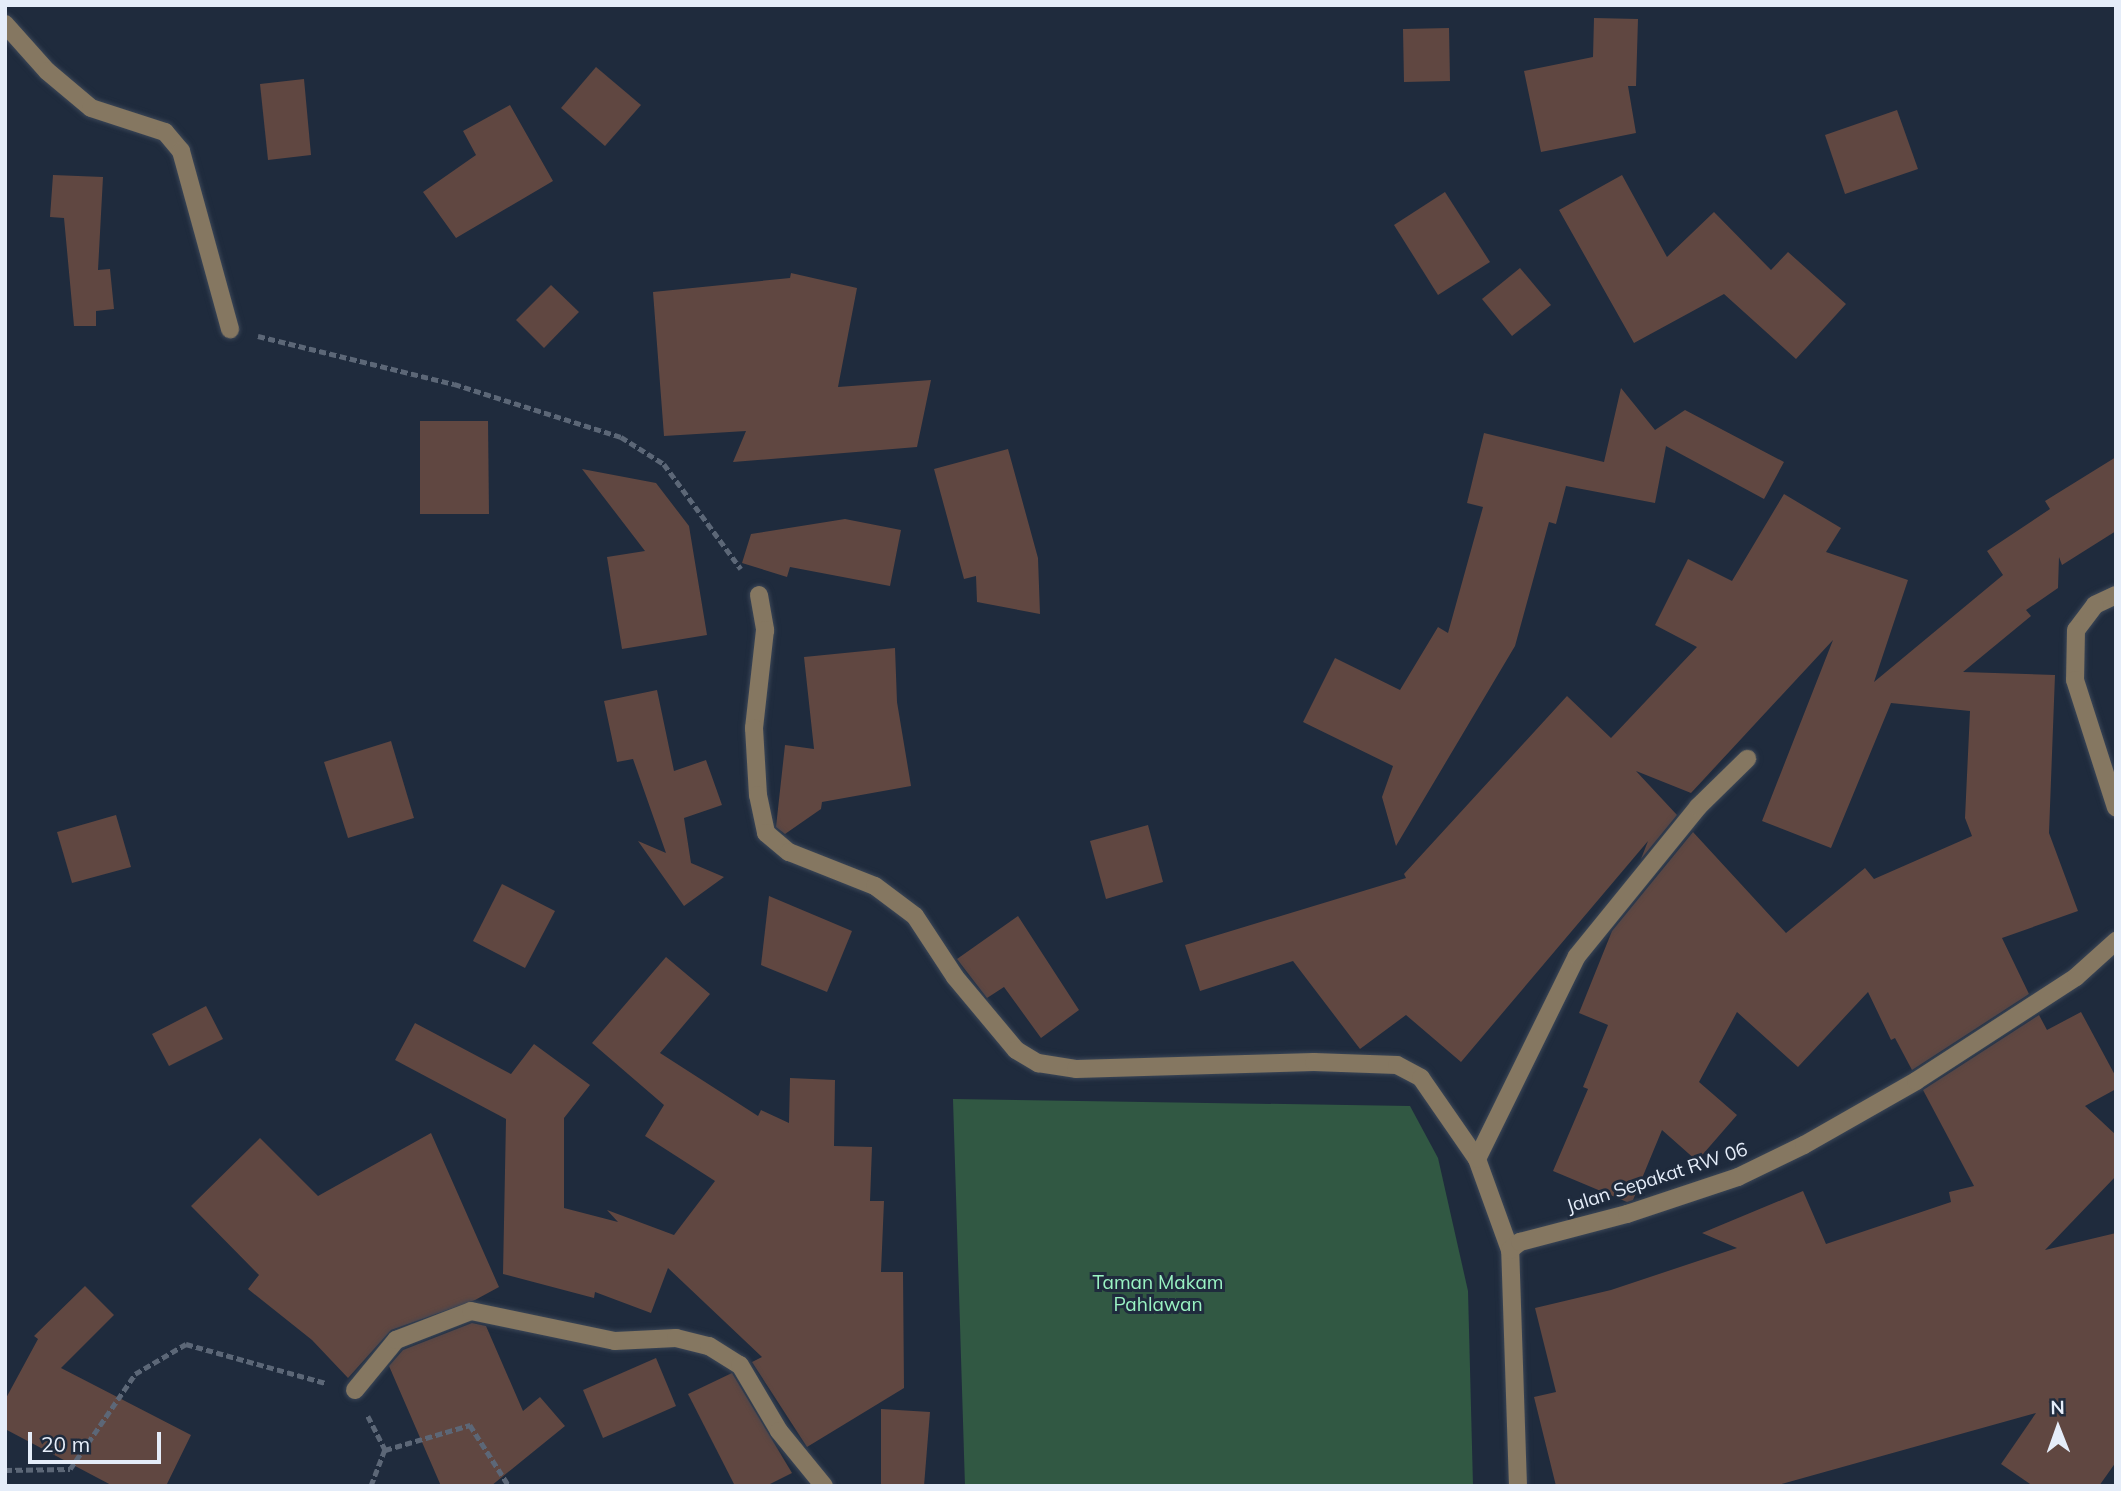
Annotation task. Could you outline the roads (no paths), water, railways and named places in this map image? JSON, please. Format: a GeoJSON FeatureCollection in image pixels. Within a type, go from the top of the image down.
{"type":"FeatureCollection","features":[{"type":"Feature","properties":{"kind":"street"},"geometry":{"type":"LineString","coordinates":[[5,24],[47,71],[91,108],[165,132],[181,151],[230,329]]}},
{"type":"Feature","properties":{"kind":"street"},"geometry":{"type":"LineString","coordinates":[[759,595],[765,630],[754,727],[758,795],[766,833],[789,852],[875,886],[915,916],[955,977],[1016,1050],[1038,1063],[1076,1069],[1314,1062],[1397,1065],[1421,1078],[1477,1159],[1510,1250],[1518,1486]]}},
{"type":"Feature","properties":{"kind":"street"},"geometry":{"type":"LineString","coordinates":[[2116,595],[2095,605],[2076,630],[2075,680],[2116,808]]}},
{"type":"Feature","properties":{"kind":"street"},"geometry":{"type":"LineString","coordinates":[[1477,1159],[1577,956],[1698,807],[1747,759]]}},
{"type":"Feature","properties":{"kind":"street","name":"Jalan Sepakat RW 06"},"geometry":{"type":"LineString","coordinates":[[1510,1250],[1520,1242],[1627,1214],[1738,1177],[1804,1144],[1916,1081],[2076,978],[2116,941]]}},
{"type":"Feature","properties":{"kind":"street"},"geometry":{"type":"LineString","coordinates":[[355,1391],[396,1340],[471,1311],[615,1341],[676,1338],[709,1346],[740,1365],[779,1431],[824,1486]]}},
{"type":"Feature","properties":{"kind":"park label","name":"Taman Makam Pahlawan"},"geometry":{"type":"Point","coordinates":[1158,1294]}}]}
